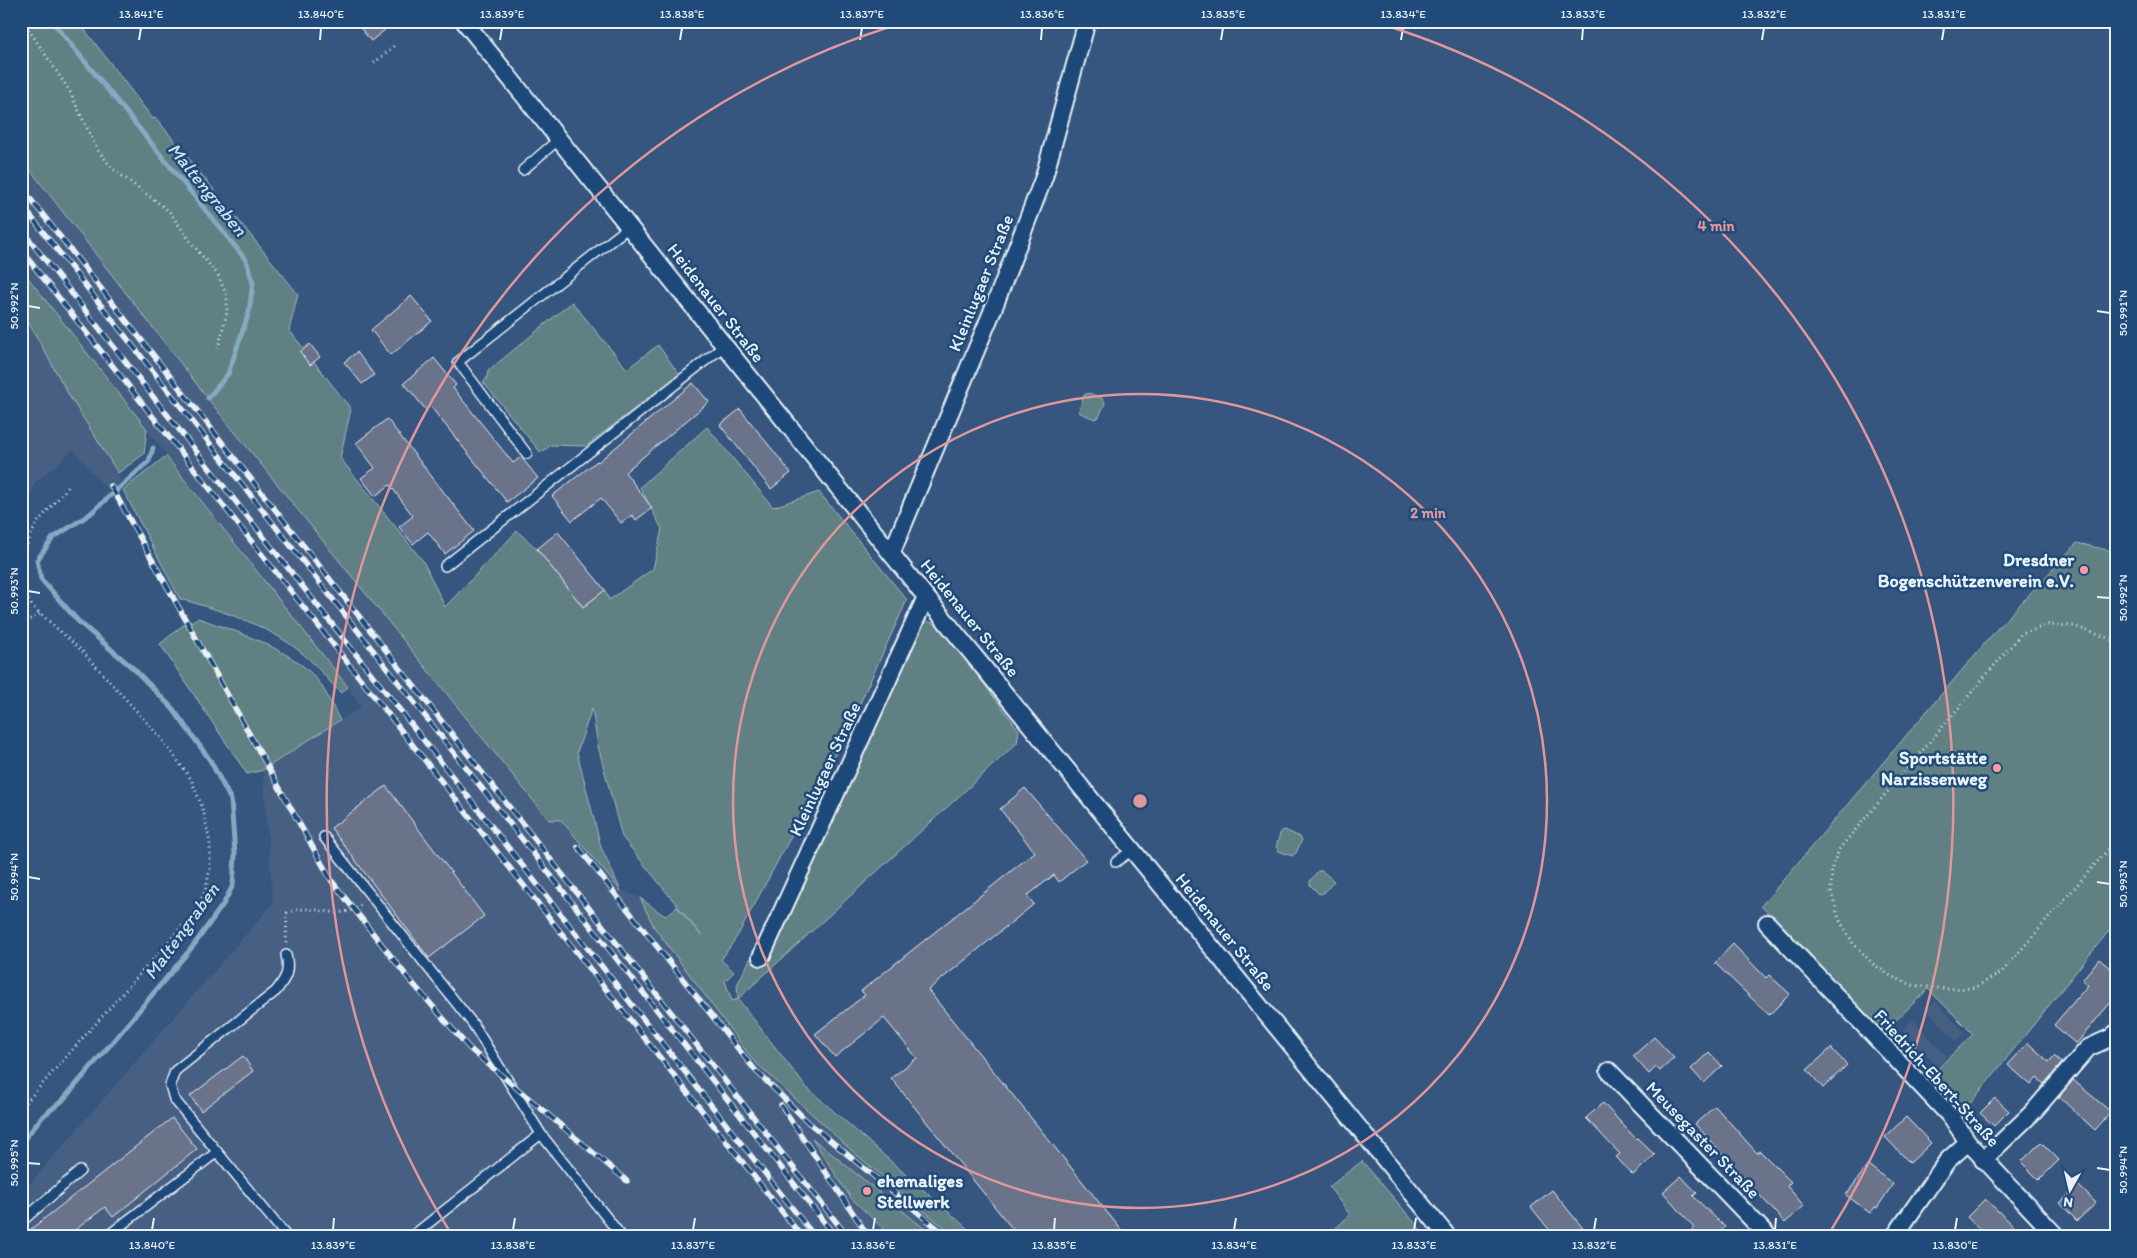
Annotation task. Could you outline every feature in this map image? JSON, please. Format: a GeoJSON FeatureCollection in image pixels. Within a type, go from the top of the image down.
{"type":"FeatureCollection","features":[{"type":"Feature","properties":{"kind":"street","name":"Heidenauer Straße"},"geometry":{"type":"LineString","coordinates":[[464,21],[630,226],[724,346],[892,552],[926,597],[1448,1237]]}},
{"type":"Feature","properties":{"kind":"street","name":"Kleinlugaer Straße"},"geometry":{"type":"LineString","coordinates":[[892,552],[992,312],[1044,176],[1087,21]]}},
{"type":"Feature","properties":{"kind":"street","name":"Kleinlugaer Straße"},"geometry":{"type":"LineString","coordinates":[[761,957],[926,597]]}},
{"type":"Feature","properties":{"kind":"street","name":"Friedrich-Ebert-Straße"},"geometry":{"type":"LineString","coordinates":[[1767,923],[1952,1118],[1968,1142],[2057,1237]]}},
{"type":"Feature","properties":{"kind":"street"},"geometry":{"type":"LineString","coordinates":[[1984,1160],[2033,1112],[2088,1048],[2112,1037],[2116,1033]]}},
{"type":"Feature","properties":{"kind":"street","name":"Meusegaster Straße"},"geometry":{"type":"LineString","coordinates":[[1610,1071],[1769,1237]]}},
{"type":"Feature","properties":{"kind":"street"},"geometry":{"type":"LineString","coordinates":[[1894,1237],[1948,1161],[1968,1142]]}},
{"type":"Feature","properties":{"kind":"lane"},"geometry":{"type":"LineString","coordinates":[[523,170],[559,139]]}},
{"type":"Feature","properties":{"kind":"lane"},"geometry":{"type":"LineString","coordinates":[[527,454],[458,362],[630,226]]}},
{"type":"Feature","properties":{"kind":"lane"},"geometry":{"type":"LineString","coordinates":[[445,566],[724,346]]}},
{"type":"Feature","properties":{"kind":"lane"},"geometry":{"type":"LineString","coordinates":[[324,837],[473,1024],[541,1134],[622,1237]]}},
{"type":"Feature","properties":{"kind":"lane"},"geometry":{"type":"LineString","coordinates":[[1116,862],[1132,850]]}},
{"type":"Feature","properties":{"kind":"lane"},"geometry":{"type":"LineString","coordinates":[[286,955],[289,968],[286,979],[276,991],[175,1071],[170,1085],[174,1099],[287,1237]]}},
{"type":"Feature","properties":{"kind":"lane"},"geometry":{"type":"LineString","coordinates":[[411,1237],[541,1134]]}},
{"type":"Feature","properties":{"kind":"lane"},"geometry":{"type":"LineString","coordinates":[[106,1237],[218,1152]]}},
{"type":"Feature","properties":{"kind":"lane"},"geometry":{"type":"LineString","coordinates":[[21,1222],[80,1171]]}},
{"type":"Feature","properties":{"kind":"path"},"geometry":{"type":"LineString","coordinates":[[23,21],[69,90],[97,149],[113,168],[169,211],[192,244],[218,275],[227,296],[227,312],[218,348]]}},
{"type":"Feature","properties":{"kind":"path"},"geometry":{"type":"LineString","coordinates":[[374,63],[394,46]]}},
{"type":"Feature","properties":{"kind":"path"},"geometry":{"type":"LineString","coordinates":[[21,558],[36,524],[69,486]]}},
{"type":"Feature","properties":{"kind":"path"},"geometry":{"type":"LineString","coordinates":[[21,587],[32,606],[82,650],[161,738],[191,779],[203,809],[210,843],[210,868],[205,892],[192,914],[21,1108]]}},
{"type":"Feature","properties":{"kind":"path"},"geometry":{"type":"LineString","coordinates":[[21,624],[40,614]]}},
{"type":"Feature","properties":{"kind":"path"},"geometry":{"type":"LineString","coordinates":[[2116,641],[2074,626],[2048,625],[2021,634],[1840,848],[1832,866],[1831,892],[1839,919],[1853,943],[1873,964],[1892,977],[1913,985],[1946,989],[1974,988],[2002,972],[2116,840]]}},
{"type":"Feature","properties":{"kind":"path"},"geometry":{"type":"LineString","coordinates":[[286,955],[287,913],[298,908],[343,914],[358,907],[371,896]]}},
{"type":"Feature","properties":{"kind":"shaded area"},"geometry":{"type":"Polygon","coordinates":[[[21,158],[213,405],[549,820],[561,820],[621,890],[640,898],[683,967],[753,1060],[852,1151],[960,1237],[21,1237],[21,1194],[273,903],[263,770],[361,707],[348,687],[21,269],[21,158]]]}},
{"type":"Feature","properties":{"kind":"shaded area"},"geometry":{"type":"Polygon","coordinates":[[[21,309],[70,397],[118,473],[121,482],[107,489],[73,450],[35,483],[21,526],[21,309]]]}},
{"type":"Feature","properties":{"kind":"shaded area"},"geometry":{"type":"Polygon","coordinates":[[[1935,1001],[1965,1033],[1956,1041],[1927,1009],[1935,1001]]]}},
{"type":"Feature","properties":{"kind":"shaded area"},"geometry":{"type":"Polygon","coordinates":[[[1913,1020],[1947,1056],[1937,1066],[1902,1030],[1913,1020]]]}},
{"type":"Feature","properties":{"kind":"green space"},"geometry":{"type":"Polygon","coordinates":[[[21,21],[78,21],[153,119],[156,118],[298,294],[289,330],[351,409],[340,458],[423,561],[445,607],[517,531],[537,549],[583,607],[605,590],[609,600],[653,569],[662,529],[640,487],[707,427],[773,507],[819,492],[907,600],[846,734],[738,935],[721,960],[734,972],[725,981],[732,1001],[738,999],[805,1086],[977,1237],[959,1237],[936,1221],[852,1151],[753,1060],[654,927],[640,898],[665,916],[677,907],[701,935],[622,837],[598,746],[592,708],[577,752],[601,847],[621,891],[561,820],[549,820],[213,405],[21,158],[21,21]]]}},
{"type":"Feature","properties":{"kind":"green space"},"geometry":{"type":"Polygon","coordinates":[[[21,269],[147,429],[144,454],[118,473],[70,397],[21,309],[21,269]]]}},
{"type":"Feature","properties":{"kind":"green space"},"geometry":{"type":"Polygon","coordinates":[[[572,302],[627,369],[658,345],[679,374],[586,446],[551,445],[541,453],[483,382],[487,378],[488,371],[572,302]]]}},
{"type":"Feature","properties":{"kind":"green space"},"geometry":{"type":"Polygon","coordinates":[[[1089,393],[1103,399],[1105,403],[1099,417],[1095,419],[1080,413],[1079,410],[1084,395],[1089,393]]]}},
{"type":"Feature","properties":{"kind":"green space"},"geometry":{"type":"Polygon","coordinates":[[[166,456],[348,687],[341,693],[308,658],[275,635],[245,620],[180,599],[123,490],[166,456]]]}},
{"type":"Feature","properties":{"kind":"green space","name":"Sportstätte Narzissenweg"},"geometry":{"type":"Polygon","coordinates":[[[2077,543],[2116,552],[2116,922],[1961,1115],[1928,1078],[1973,1034],[1928,989],[1883,1033],[1761,906],[1997,629],[2077,543]]]}},
{"type":"Feature","properties":{"kind":"green space"},"geometry":{"type":"Polygon","coordinates":[[[198,618],[260,642],[291,657],[319,681],[340,720],[263,770],[247,774],[160,644],[182,626],[198,618]]]}},
{"type":"Feature","properties":{"kind":"green space"},"geometry":{"type":"Polygon","coordinates":[[[926,621],[939,625],[1019,730],[1017,743],[738,999],[737,985],[750,959],[767,960],[920,625],[926,621]]]}},
{"type":"Feature","properties":{"kind":"green space"},"geometry":{"type":"Polygon","coordinates":[[[1285,830],[1300,837],[1302,840],[1296,853],[1292,856],[1279,851],[1276,847],[1281,831],[1285,830]]]}},
{"type":"Feature","properties":{"kind":"green space"},"geometry":{"type":"Polygon","coordinates":[[[1318,871],[1322,871],[1334,881],[1324,893],[1319,894],[1310,885],[1310,881],[1318,871]]]}},
{"type":"Feature","properties":{"kind":"green space"},"geometry":{"type":"Polygon","coordinates":[[[812,1138],[935,1237],[892,1237],[851,1198],[812,1138]]]}},
{"type":"Feature","properties":{"kind":"green space"},"geometry":{"type":"Polygon","coordinates":[[[1362,1161],[1427,1237],[1326,1237],[1350,1215],[1329,1187],[1362,1161]]]}},
{"type":"Feature","properties":{"kind":"building"},"geometry":{"type":"Polygon","coordinates":[[[355,21],[396,21],[371,41],[355,21]]]}},
{"type":"Feature","properties":{"kind":"building"},"geometry":{"type":"Polygon","coordinates":[[[411,296],[432,321],[391,355],[371,330],[411,296]]]}},
{"type":"Feature","properties":{"kind":"building"},"geometry":{"type":"Polygon","coordinates":[[[310,344],[320,357],[310,365],[300,352],[310,344]]]}},
{"type":"Feature","properties":{"kind":"building"},"geometry":{"type":"Polygon","coordinates":[[[357,352],[374,375],[362,384],[344,362],[357,352]]]}},
{"type":"Feature","properties":{"kind":"building"},"geometry":{"type":"Polygon","coordinates":[[[434,358],[456,385],[453,388],[513,463],[521,457],[538,478],[507,502],[430,406],[426,410],[404,383],[434,358]]]}},
{"type":"Feature","properties":{"kind":"building"},"geometry":{"type":"Polygon","coordinates":[[[693,383],[709,402],[625,472],[652,508],[636,520],[632,515],[621,523],[601,498],[572,521],[552,496],[598,462],[693,383]]]}},
{"type":"Feature","properties":{"kind":"building"},"geometry":{"type":"Polygon","coordinates":[[[740,409],[791,473],[771,489],[720,425],[740,409]]]}},
{"type":"Feature","properties":{"kind":"building"},"geometry":{"type":"Polygon","coordinates":[[[387,419],[474,531],[445,554],[428,532],[413,544],[399,527],[413,516],[390,485],[375,496],[361,478],[375,468],[356,443],[387,419]]]}},
{"type":"Feature","properties":{"kind":"building"},"geometry":{"type":"Polygon","coordinates":[[[558,532],[605,590],[583,607],[537,549],[558,532]]]}},
{"type":"Feature","properties":{"kind":"building"},"geometry":{"type":"Polygon","coordinates":[[[386,786],[484,916],[429,958],[331,828],[386,786]]]}},
{"type":"Feature","properties":{"kind":"building"},"geometry":{"type":"Polygon","coordinates":[[[1025,788],[1086,860],[1059,882],[1054,875],[1027,896],[1034,904],[928,990],[1127,1237],[1019,1237],[891,1078],[917,1058],[884,1018],[835,1057],[815,1034],[865,995],[861,991],[1035,852],[1000,809],[1025,788]]]}},
{"type":"Feature","properties":{"kind":"building"},"geometry":{"type":"Polygon","coordinates":[[[1733,944],[1766,978],[1769,975],[1790,994],[1769,1015],[1715,963],[1733,944]]]}},
{"type":"Feature","properties":{"kind":"building"},"geometry":{"type":"Polygon","coordinates":[[[2099,959],[2116,973],[2116,1008],[2110,1003],[2076,1044],[2054,1025],[2088,985],[2082,980],[2099,959]]]}},
{"type":"Feature","properties":{"kind":"building"},"geometry":{"type":"Polygon","coordinates":[[[1654,1037],[1674,1058],[1660,1071],[1656,1067],[1649,1074],[1633,1056],[1654,1037]]]}},
{"type":"Feature","properties":{"kind":"building"},"geometry":{"type":"Polygon","coordinates":[[[2028,1043],[2049,1062],[2054,1056],[2062,1063],[2044,1084],[2037,1078],[2031,1085],[2008,1065],[2028,1043]]]}},
{"type":"Feature","properties":{"kind":"building"},"geometry":{"type":"Polygon","coordinates":[[[1831,1048],[1847,1065],[1823,1088],[1807,1070],[1831,1048]]]}},
{"type":"Feature","properties":{"kind":"building"},"geometry":{"type":"Polygon","coordinates":[[[1709,1052],[1722,1066],[1704,1083],[1691,1069],[1709,1052]]]}},
{"type":"Feature","properties":{"kind":"building"},"geometry":{"type":"Polygon","coordinates":[[[243,1056],[253,1071],[201,1111],[190,1096],[243,1056]]]}},
{"type":"Feature","properties":{"kind":"building"},"geometry":{"type":"Polygon","coordinates":[[[2073,1080],[2111,1112],[2095,1130],[2059,1097],[2073,1080]]]}},
{"type":"Feature","properties":{"kind":"building"},"geometry":{"type":"Polygon","coordinates":[[[1995,1098],[2009,1111],[1994,1126],[1980,1113],[1995,1098]]]}},
{"type":"Feature","properties":{"kind":"building"},"geometry":{"type":"Polygon","coordinates":[[[1603,1103],[1636,1139],[1655,1155],[1633,1175],[1616,1157],[1620,1154],[1586,1118],[1603,1103]]]}},
{"type":"Feature","properties":{"kind":"building"},"geometry":{"type":"Polygon","coordinates":[[[1715,1106],[1757,1153],[1760,1151],[1791,1182],[1787,1186],[1804,1206],[1785,1223],[1695,1124],[1715,1106]]]}},
{"type":"Feature","properties":{"kind":"building"},"geometry":{"type":"Polygon","coordinates":[[[1906,1117],[1931,1143],[1910,1163],[1885,1137],[1906,1117]]]}},
{"type":"Feature","properties":{"kind":"building"},"geometry":{"type":"Polygon","coordinates":[[[172,1118],[197,1149],[113,1217],[105,1207],[66,1237],[21,1237],[172,1118]]]}},
{"type":"Feature","properties":{"kind":"building"},"geometry":{"type":"Polygon","coordinates":[[[2041,1142],[2059,1160],[2039,1180],[2021,1162],[2041,1142]]]}},
{"type":"Feature","properties":{"kind":"building"},"geometry":{"type":"Polygon","coordinates":[[[1868,1165],[1893,1184],[1877,1208],[1875,1207],[1870,1213],[1846,1195],[1868,1165]]]}},
{"type":"Feature","properties":{"kind":"building"},"geometry":{"type":"Polygon","coordinates":[[[1681,1176],[1697,1193],[1693,1196],[1725,1227],[1715,1237],[1700,1237],[1692,1229],[1694,1227],[1663,1192],[1681,1176]]]}},
{"type":"Feature","properties":{"kind":"building"},"geometry":{"type":"Polygon","coordinates":[[[2078,1185],[2096,1203],[2077,1221],[2060,1203],[2078,1185]]]}},
{"type":"Feature","properties":{"kind":"building"},"geometry":{"type":"Polygon","coordinates":[[[1552,1190],[1590,1237],[1555,1237],[1531,1207],[1552,1190]]]}},
{"type":"Feature","properties":{"kind":"building"},"geometry":{"type":"Polygon","coordinates":[[[1985,1199],[2013,1225],[2002,1237],[1994,1230],[1988,1237],[1967,1217],[1985,1199]]]}},
{"type":"Feature","properties":{"kind":"waterway","name":"Maltengraben"},"geometry":{"type":"LineString","coordinates":[[52,21],[246,260],[253,283],[249,312],[228,374],[208,398]]}},
{"type":"Feature","properties":{"kind":"waterway","name":"Maltengraben"},"geometry":{"type":"LineString","coordinates":[[117,490],[149,461],[153,448]]}},
{"type":"Feature","properties":{"kind":"waterway","name":"Maltengraben"},"geometry":{"type":"LineString","coordinates":[[21,1143],[43,1116],[62,1101],[194,945],[224,903],[233,885],[235,855],[231,800],[210,760],[173,709],[134,669],[78,621],[41,579],[37,560],[53,538],[90,514],[111,495]]}},
{"type":"Feature","properties":{"kind":"railway"},"geometry":{"type":"LineString","coordinates":[[21,187],[848,1237]]}},
{"type":"Feature","properties":{"kind":"railway"},"geometry":{"type":"LineString","coordinates":[[21,204],[836,1237]]}},
{"type":"Feature","properties":{"kind":"railway"},"geometry":{"type":"LineString","coordinates":[[21,229],[815,1237]]}},
{"type":"Feature","properties":{"kind":"railway"},"geometry":{"type":"LineString","coordinates":[[21,250],[802,1237]]}},
{"type":"Feature","properties":{"kind":"railway"},"geometry":{"type":"LineString","coordinates":[[111,486],[331,880],[409,979],[470,1049],[627,1181]]}},
{"type":"Feature","properties":{"kind":"railway"},"geometry":{"type":"LineString","coordinates":[[578,847],[755,1070],[808,1122],[948,1237]]}},
{"type":"Feature","properties":{"kind":"railway"},"geometry":{"type":"LineString","coordinates":[[781,1105],[869,1237]]}},
{"type":"Feature","properties":{"kind":"place","name":"Dresdner Bogenschützenverein e.V."},"geometry":{"type":"Point","coordinates":[2084,570]}},
{"type":"Feature","properties":{"kind":"place","name":"Sportstätte Narzissenweg"},"geometry":{"type":"Point","coordinates":[1997,768]}},
{"type":"Feature","properties":{"kind":"place","name":"ehemaliges Stellwerk"},"geometry":{"type":"Point","coordinates":[867,1191]}}]}
